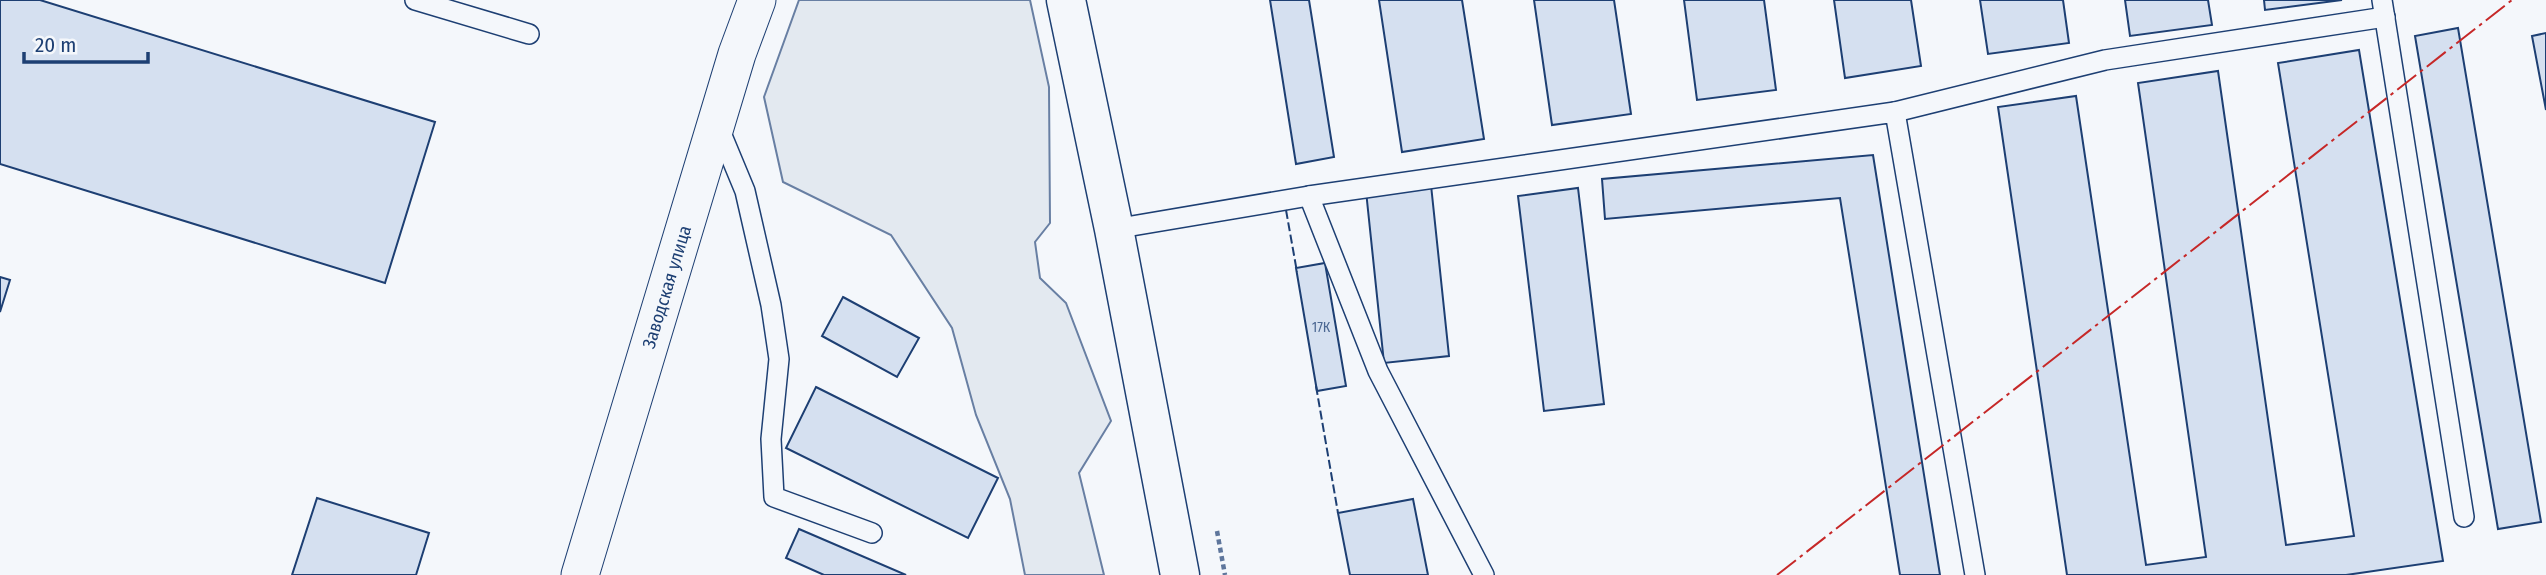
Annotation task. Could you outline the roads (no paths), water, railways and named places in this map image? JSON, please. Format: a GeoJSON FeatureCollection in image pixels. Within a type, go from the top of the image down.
{"type":"FeatureCollection","features":[{"type":"Feature","properties":{"kind":"street","name":"Заводская улица"},"geometry":{"type":"LineString","coordinates":[[580,575],[716,122],[757,0]]}},
{"type":"Feature","properties":{"kind":"street"},"geometry":{"type":"LineString","coordinates":[[1066,0],[1114,229],[1180,575]]}},
{"type":"Feature","properties":{"kind":"lane"},"geometry":{"type":"LineString","coordinates":[[415,0],[529,34]]}},
{"type":"Feature","properties":{"kind":"lane"},"geometry":{"type":"LineString","coordinates":[[1114,229],[1309,196],[1895,112],[2105,60],[2383,8],[2464,517]]}},
{"type":"Feature","properties":{"kind":"lane"},"geometry":{"type":"LineString","coordinates":[[1895,112],[1975,575]]}},
{"type":"Feature","properties":{"kind":"lane"},"geometry":{"type":"LineString","coordinates":[[716,122],[745,191],[773,318],[779,359],[771,439],[774,497],[872,533]]}},
{"type":"Feature","properties":{"kind":"lane"},"geometry":{"type":"LineString","coordinates":[[1309,196],[1377,372],[1484,575]]}}]}
